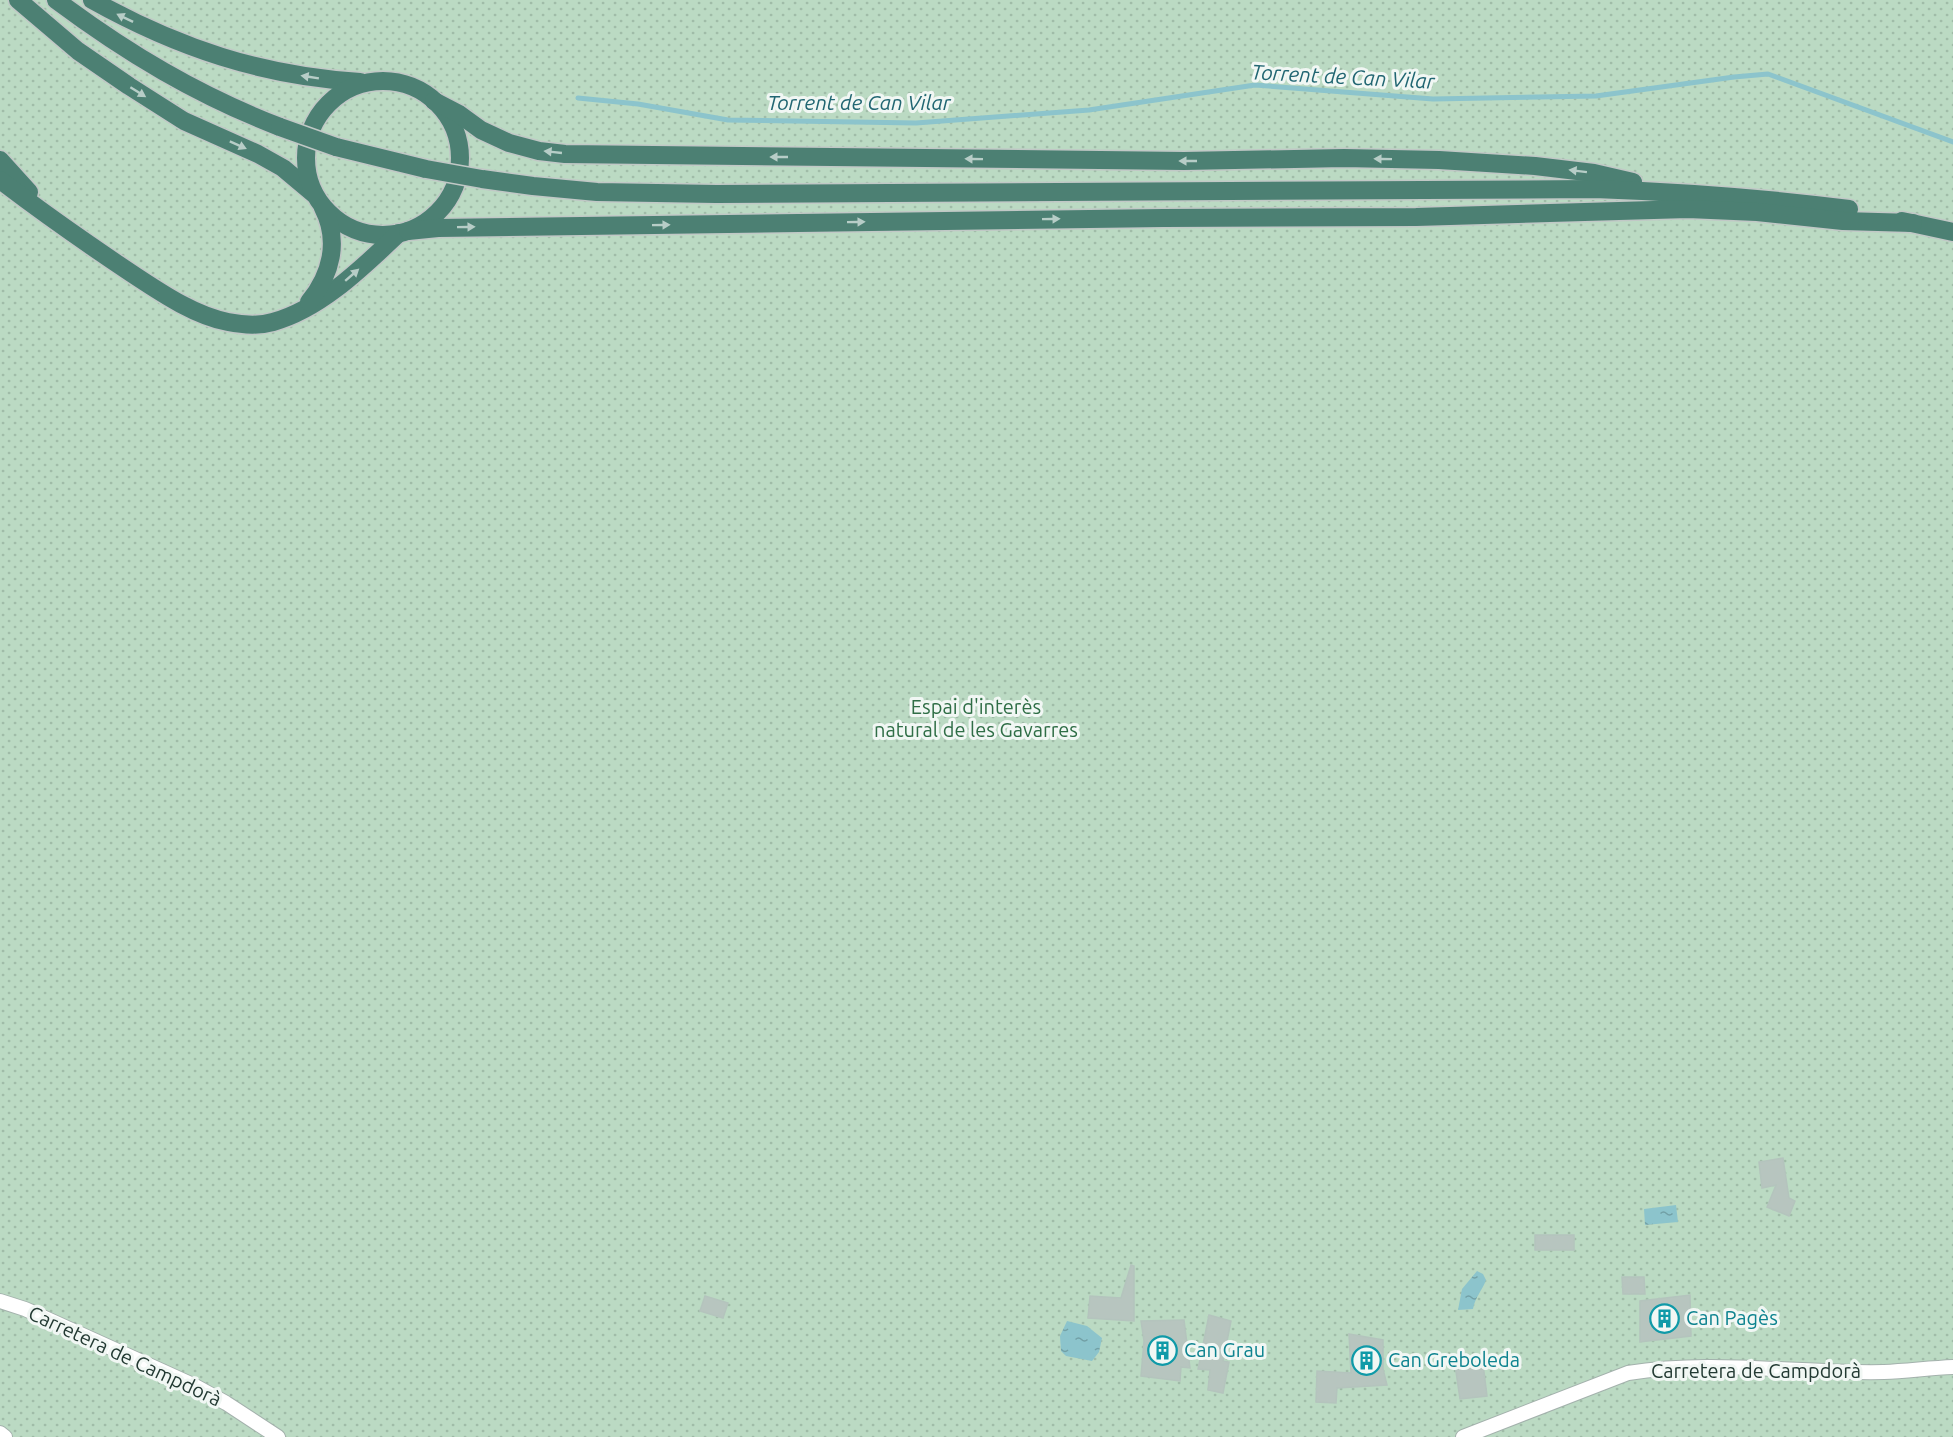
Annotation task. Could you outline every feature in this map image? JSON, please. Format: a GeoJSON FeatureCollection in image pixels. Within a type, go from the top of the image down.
{"type":"FeatureCollection","features":[{"type":"Feature","properties":{"kind":"highway"},"geometry":{"type":"LineString","coordinates":[[18,0],[78,51],[129,86],[184,121],[258,154],[283,168],[317,198],[336,219],[358,231],[383,235],[438,228],[1056,219],[1416,217],[1688,209],[1757,212],[1843,221],[1913,223]]}},
{"type":"Feature","properties":{"kind":"highway"},"geometry":{"type":"LineString","coordinates":[[56,0],[100,33],[149,65],[207,95],[280,127],[336,147],[426,169],[533,186],[597,192],[716,194],[1501,189],[1676,192],[1848,209],[1953,232]]}},
{"type":"Feature","properties":{"kind":"highway"},"geometry":{"type":"LineString","coordinates":[[92,0],[161,35],[262,69],[316,79],[388,81],[408,85],[459,114],[481,130],[509,143],[539,151],[1204,161],[1344,158],[1439,160],[1535,166],[1594,173],[1676,192]]}},
{"type":"Feature","properties":{"kind":"highway"},"geometry":{"type":"LineString","coordinates":[[304,309],[321,287],[331,258],[331,231],[307,170],[306,157],[309,138],[316,119],[324,109],[343,92],[368,82]]}},
{"type":"Feature","properties":{"kind":"highway"},"geometry":{"type":"LineString","coordinates":[[4,184],[61,227],[148,284],[184,304],[228,322],[261,324],[275,322],[304,309],[340,286],[404,232],[426,222],[441,208],[452,192],[458,173],[459,153],[456,134],[447,116],[434,101]]}},
{"type":"Feature","properties":{"kind":"highway"},"geometry":{"type":"LineString","coordinates":[[0,160],[61,227]]}},
{"type":"Feature","properties":{"kind":"street","name":"Carretera de Campdorà"},"geometry":{"type":"LineString","coordinates":[[0,1301],[25,1309],[195,1386],[278,1437]]}},
{"type":"Feature","properties":{"kind":"street","name":"Carretera de Campdorà"},"geometry":{"type":"LineString","coordinates":[[1463,1437],[1628,1373],[1655,1368],[1884,1372],[1953,1367]]}},
{"type":"Feature","properties":{"kind":"street"},"geometry":{"type":"LineString","coordinates":[[0,1433],[5,1437]]}},
{"type":"Feature","properties":{"kind":"green space","name":"Espai d'interès natural de les Gavarres"},"geometry":{"type":"Polygon","coordinates":[[[0,0],[1953,0],[1953,1437],[0,1437],[0,0]]]}},
{"type":"Feature","properties":{"kind":"water"},"geometry":{"type":"Polygon","coordinates":[[[1676,1205],[1678,1222],[1645,1225],[1644,1209],[1676,1205]]]}},
{"type":"Feature","properties":{"kind":"water"},"geometry":{"type":"Polygon","coordinates":[[[1477,1271],[1483,1274],[1486,1280],[1473,1309],[1458,1310],[1462,1289],[1477,1271]]]}},
{"type":"Feature","properties":{"kind":"water"},"geometry":{"type":"Polygon","coordinates":[[[1067,1321],[1087,1326],[1102,1338],[1099,1352],[1092,1361],[1066,1356],[1061,1351],[1060,1336],[1067,1321]]]}},
{"type":"Feature","properties":{"kind":"building"},"geometry":{"type":"Polygon","coordinates":[[[1783,1158],[1789,1198],[1795,1201],[1789,1216],[1767,1207],[1776,1185],[1762,1188],[1759,1162],[1783,1158]]]}},
{"type":"Feature","properties":{"kind":"building"},"geometry":{"type":"Polygon","coordinates":[[[1535,1235],[1574,1235],[1574,1250],[1535,1250],[1535,1235]]]}},
{"type":"Feature","properties":{"kind":"building"},"geometry":{"type":"Polygon","coordinates":[[[1131,1265],[1134,1266],[1134,1321],[1088,1318],[1090,1296],[1121,1298],[1131,1265]]]}},
{"type":"Feature","properties":{"kind":"building"},"geometry":{"type":"Polygon","coordinates":[[[1622,1277],[1644,1277],[1645,1294],[1623,1294],[1622,1277]]]}},
{"type":"Feature","properties":{"kind":"building","name":"Can Pagès"},"geometry":{"type":"Polygon","coordinates":[[[1690,1295],[1691,1336],[1640,1342],[1640,1301],[1690,1295]]]}},
{"type":"Feature","properties":{"kind":"building"},"geometry":{"type":"Polygon","coordinates":[[[705,1296],[728,1303],[723,1318],[700,1311],[705,1296]]]}},
{"type":"Feature","properties":{"kind":"building"},"geometry":{"type":"Polygon","coordinates":[[[1209,1315],[1231,1321],[1223,1361],[1229,1362],[1223,1393],[1208,1390],[1210,1370],[1198,1369],[1209,1315]]]}},
{"type":"Feature","properties":{"kind":"building","name":"Can Grau"},"geometry":{"type":"Polygon","coordinates":[[[1184,1320],[1190,1368],[1181,1367],[1180,1381],[1141,1376],[1144,1341],[1141,1321],[1184,1320]]]}},
{"type":"Feature","properties":{"kind":"building","name":"Can Greboleda"},"geometry":{"type":"Polygon","coordinates":[[[1349,1334],[1383,1340],[1383,1369],[1387,1385],[1337,1388],[1336,1403],[1316,1402],[1317,1371],[1351,1373],[1349,1334]]]}},
{"type":"Feature","properties":{"kind":"building"},"geometry":{"type":"Polygon","coordinates":[[[1482,1356],[1487,1396],[1460,1399],[1454,1358],[1482,1356]]]}},
{"type":"Feature","properties":{"kind":"waterway","name":"Torrent de Can Vilar"},"geometry":{"type":"LineString","coordinates":[[578,98],[638,104],[728,120],[916,123],[1089,110],[1255,85],[1433,99],[1596,96],[1768,74],[1953,142]]}},
{"type":"Feature","properties":{"kind":"place","name":"Can Pagès"},"geometry":{"type":"Point","coordinates":[1665,1318]}},
{"type":"Feature","properties":{"kind":"place","name":"Can Grau"},"geometry":{"type":"Point","coordinates":[1163,1350]}},
{"type":"Feature","properties":{"kind":"place","name":"Can Greboleda"},"geometry":{"type":"Point","coordinates":[1367,1360]}}]}
